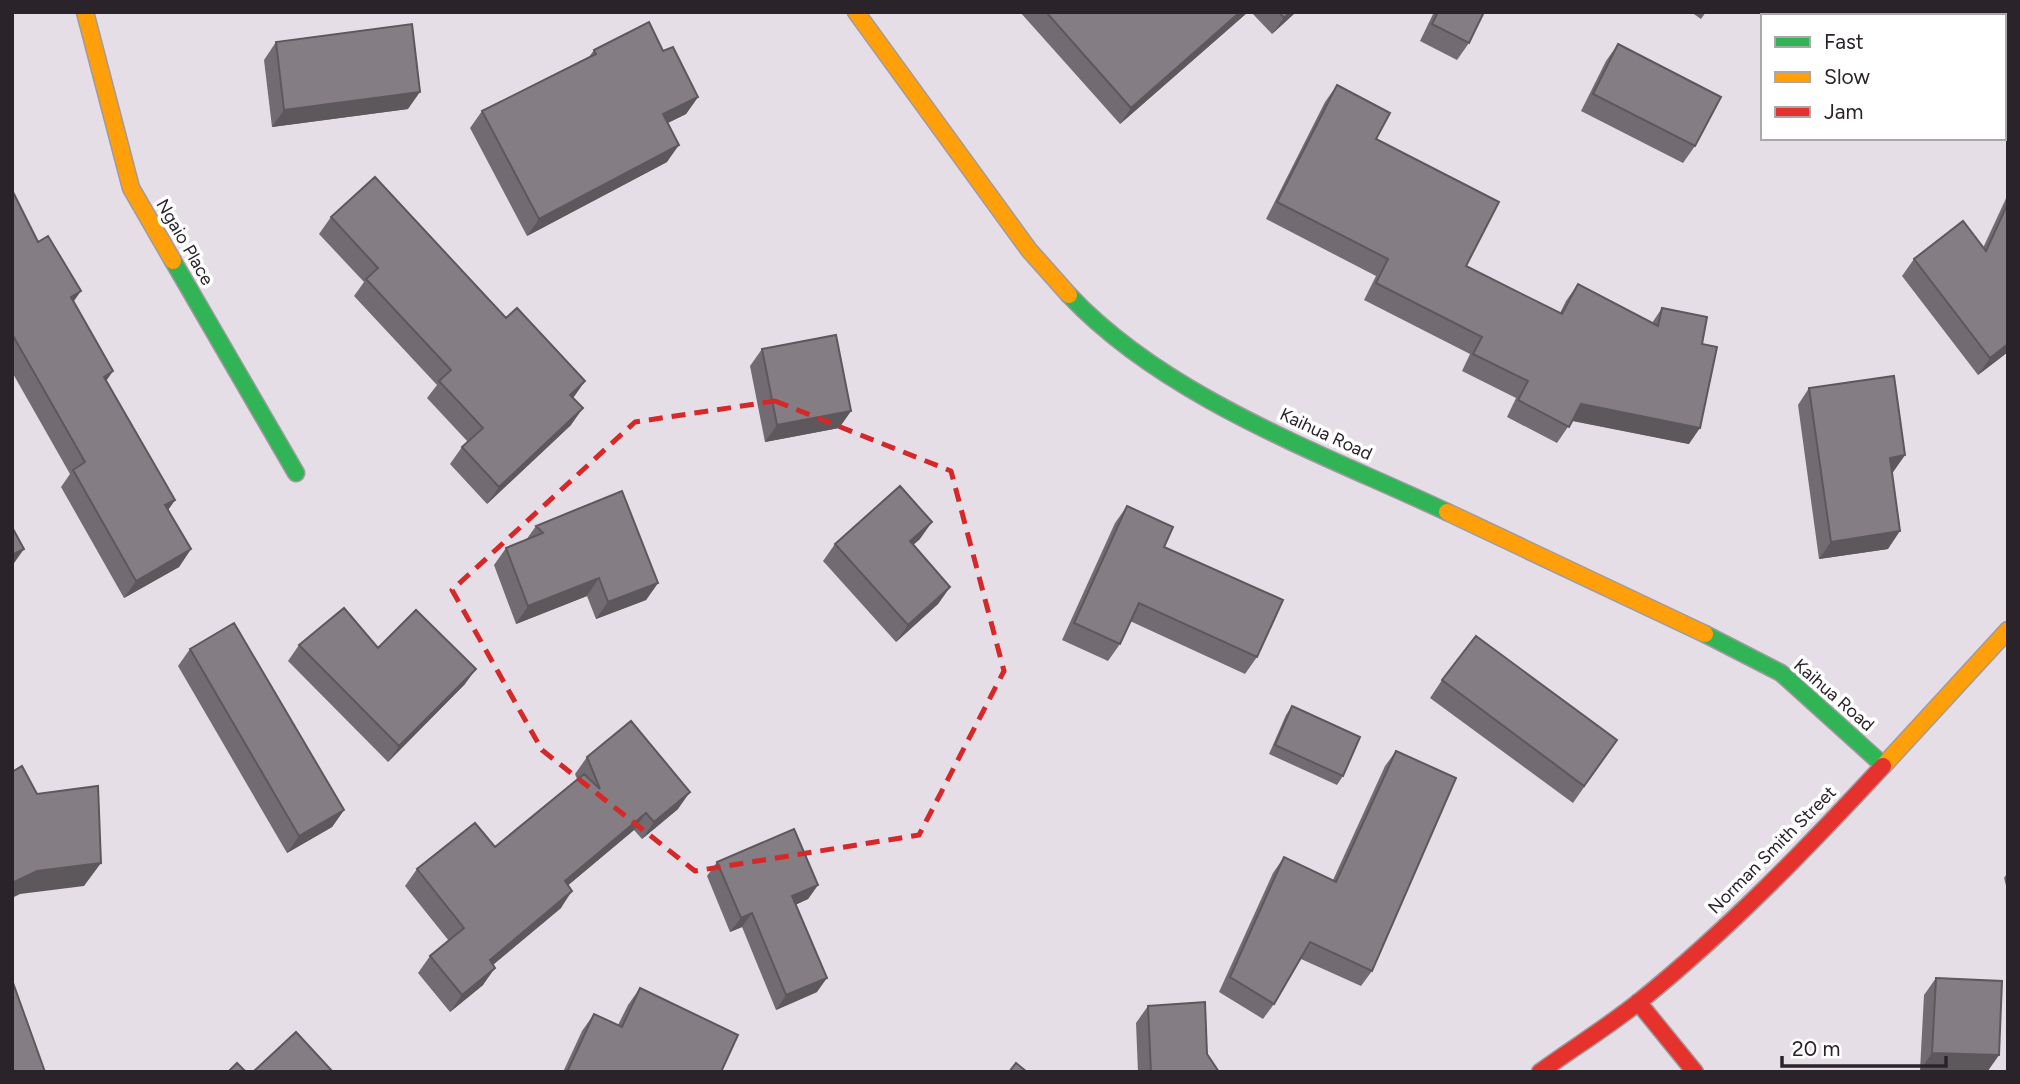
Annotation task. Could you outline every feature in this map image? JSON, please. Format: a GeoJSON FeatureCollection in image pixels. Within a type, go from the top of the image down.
{"type":"FeatureCollection","features":[{"type":"Feature","properties":{"kind":"street","name":"Ngaio Place"},"geometry":{"type":"LineString","coordinates":[[85,12],[131,188],[296,473]]}},
{"type":"Feature","properties":{"kind":"street","name":"Kaihua Road"},"geometry":{"type":"LineString","coordinates":[[856,12],[1029,250],[1071,298],[1117,339],[1180,382],[1261,425],[1659,611],[1781,673],[1883,765]]}},
{"type":"Feature","properties":{"kind":"street","name":"Norman Smith Street"},"geometry":{"type":"LineString","coordinates":[[1540,1072],[1638,1002],[1734,918],[1883,765],[2008,630]]}},
{"type":"Feature","properties":{"kind":"street"},"geometry":{"type":"LineString","coordinates":[[1638,1002],[1695,1072]]}},
{"type":"Feature","properties":{"kind":"highlighted area"},"geometry":{"type":"Polygon","coordinates":[[[775,401],[951,471],[1004,671],[919,835],[695,871],[542,750],[452,590],[635,422],[775,401]]]}},
{"type":"Feature","properties":{"kind":"building"},"geometry":{"type":"Polygon","coordinates":[[[1046,12],[1240,12],[1131,108],[1046,12]]]}},
{"type":"Feature","properties":{"kind":"building"},"geometry":{"type":"Polygon","coordinates":[[[1279,12],[1290,12],[1284,18],[1279,12]]]}},
{"type":"Feature","properties":{"kind":"building"},"geometry":{"type":"Polygon","coordinates":[[[1438,12],[1484,12],[1469,43],[1432,24],[1438,12]]]}},
{"type":"Feature","properties":{"kind":"building"},"geometry":{"type":"Polygon","coordinates":[[[649,22],[663,51],[673,47],[698,97],[663,114],[679,145],[539,219],[482,111],[596,54],[594,50],[649,22]]]}},
{"type":"Feature","properties":{"kind":"building"},"geometry":{"type":"Polygon","coordinates":[[[412,24],[420,92],[284,110],[276,42],[412,24]]]}},
{"type":"Feature","properties":{"kind":"building"},"geometry":{"type":"Polygon","coordinates":[[[1618,44],[1721,97],[1695,146],[1593,94],[1618,44]]]}},
{"type":"Feature","properties":{"kind":"building"},"geometry":{"type":"Polygon","coordinates":[[[1337,85],[1390,113],[1376,139],[1499,202],[1466,266],[1562,314],[1578,284],[1658,326],[1662,308],[1707,317],[1702,344],[1717,347],[1700,428],[1581,404],[1569,427],[1518,400],[1528,381],[1473,354],[1482,337],[1376,283],[1388,259],[1277,202],[1337,85]]]}},
{"type":"Feature","properties":{"kind":"building"},"geometry":{"type":"Polygon","coordinates":[[[375,177],[506,318],[517,308],[585,381],[570,395],[583,408],[499,487],[462,447],[483,428],[439,381],[451,370],[366,279],[378,268],[331,217],[375,177]]]}},
{"type":"Feature","properties":{"kind":"building"},"geometry":{"type":"Polygon","coordinates":[[[12,190],[38,242],[48,236],[81,291],[71,297],[113,371],[104,377],[175,500],[165,505],[191,549],[136,581],[73,470],[85,462],[12,334],[12,190]]]}},
{"type":"Feature","properties":{"kind":"building"},"geometry":{"type":"Polygon","coordinates":[[[2008,203],[2008,344],[1990,358],[1914,259],[1963,221],[1986,251],[2008,203]]]}},
{"type":"Feature","properties":{"kind":"building"},"geometry":{"type":"Polygon","coordinates":[[[836,335],[851,411],[777,425],[762,349],[836,335]]]}},
{"type":"Feature","properties":{"kind":"building"},"geometry":{"type":"Polygon","coordinates":[[[1894,376],[1905,455],[1890,458],[1900,531],[1831,542],[1809,388],[1894,376]]]}},
{"type":"Feature","properties":{"kind":"building"},"geometry":{"type":"Polygon","coordinates":[[[900,486],[932,522],[910,541],[950,587],[908,625],[835,544],[900,486]]]}},
{"type":"Feature","properties":{"kind":"building"},"geometry":{"type":"Polygon","coordinates":[[[622,491],[658,583],[608,602],[599,578],[528,606],[506,548],[543,533],[536,526],[622,491]]]}},
{"type":"Feature","properties":{"kind":"building"},"geometry":{"type":"Polygon","coordinates":[[[1127,506],[1173,527],[1164,547],[1283,600],[1257,657],[1139,603],[1120,644],[1074,623],[1127,506]]]}},
{"type":"Feature","properties":{"kind":"building"},"geometry":{"type":"Polygon","coordinates":[[[12,527],[24,549],[12,555],[12,527]]]}},
{"type":"Feature","properties":{"kind":"building"},"geometry":{"type":"Polygon","coordinates":[[[344,608],[378,648],[416,610],[476,669],[399,746],[299,645],[344,608]]]}},
{"type":"Feature","properties":{"kind":"building"},"geometry":{"type":"Polygon","coordinates":[[[234,623],[344,810],[299,836],[190,649],[234,623]]]}},
{"type":"Feature","properties":{"kind":"building"},"geometry":{"type":"Polygon","coordinates":[[[1476,636],[1617,740],[1584,786],[1442,680],[1476,636]]]}},
{"type":"Feature","properties":{"kind":"building"},"geometry":{"type":"Polygon","coordinates":[[[1292,706],[1360,737],[1343,776],[1275,745],[1292,706]]]}},
{"type":"Feature","properties":{"kind":"building"},"geometry":{"type":"Polygon","coordinates":[[[631,721],[690,792],[654,822],[646,813],[565,881],[572,891],[490,960],[495,968],[462,995],[430,956],[464,928],[417,869],[475,823],[495,847],[584,774],[600,789],[587,757],[631,721]]]}},
{"type":"Feature","properties":{"kind":"building"},"geometry":{"type":"Polygon","coordinates":[[[1396,751],[1456,778],[1372,971],[1310,942],[1274,1004],[1230,977],[1284,857],[1336,882],[1396,751]]]}},
{"type":"Feature","properties":{"kind":"building"},"geometry":{"type":"Polygon","coordinates":[[[22,766],[37,794],[98,786],[101,863],[37,871],[12,883],[12,772],[22,766]]]}},
{"type":"Feature","properties":{"kind":"building"},"geometry":{"type":"Polygon","coordinates":[[[794,829],[818,885],[792,896],[827,978],[786,995],[752,913],[741,918],[717,862],[794,829]]]}},
{"type":"Feature","properties":{"kind":"building"},"geometry":{"type":"Polygon","coordinates":[[[1936,978],[2002,981],[1999,1055],[1932,1053],[1936,978]]]}},
{"type":"Feature","properties":{"kind":"building"},"geometry":{"type":"Polygon","coordinates":[[[12,980],[45,1072],[12,1072],[12,980]]]}},
{"type":"Feature","properties":{"kind":"building"},"geometry":{"type":"Polygon","coordinates":[[[640,988],[738,1035],[721,1072],[567,1072],[594,1014],[622,1027],[640,988]]]}},
{"type":"Feature","properties":{"kind":"building"},"geometry":{"type":"Polygon","coordinates":[[[1205,1002],[1207,1054],[1219,1072],[1151,1072],[1148,1006],[1205,1002]]]}},
{"type":"Feature","properties":{"kind":"building"},"geometry":{"type":"Polygon","coordinates":[[[296,1032],[333,1072],[253,1072],[296,1032]]]}},
{"type":"Feature","properties":{"kind":"building"},"geometry":{"type":"Polygon","coordinates":[[[237,1063],[246,1072],[228,1072],[237,1063]]]}},
{"type":"Feature","properties":{"kind":"building"},"geometry":{"type":"Polygon","coordinates":[[[1016,1063],[1027,1072],[1009,1072],[1016,1063]]]}},
{"type":"Feature","properties":{"kind":"traffic: fast"},"geometry":{"type":"LineString","coordinates":[[173,261],[296,473]]}},
{"type":"Feature","properties":{"kind":"traffic: fast"},"geometry":{"type":"LineString","coordinates":[[1069,295],[1108,331],[1151,364],[1198,393],[1298,445],[1447,512]]}},
{"type":"Feature","properties":{"kind":"traffic: fast"},"geometry":{"type":"LineString","coordinates":[[1705,634],[1781,673],[1883,765]]}},
{"type":"Feature","properties":{"kind":"traffic: slow"},"geometry":{"type":"LineString","coordinates":[[85,12],[131,188],[173,261]]}},
{"type":"Feature","properties":{"kind":"traffic: slow"},"geometry":{"type":"LineString","coordinates":[[856,12],[1029,250],[1069,295]]}},
{"type":"Feature","properties":{"kind":"traffic: slow"},"geometry":{"type":"LineString","coordinates":[[1447,512],[1705,634]]}},
{"type":"Feature","properties":{"kind":"traffic: slow"},"geometry":{"type":"LineString","coordinates":[[1883,766],[2008,630]]}},
{"type":"Feature","properties":{"kind":"traffic: jam"},"geometry":{"type":"LineString","coordinates":[[1540,1072],[1628,1010],[1673,974],[1796,858],[1883,766]]}},
{"type":"Feature","properties":{"kind":"traffic: jam"},"geometry":{"type":"LineString","coordinates":[[1638,1002],[1695,1072]]}}]}
